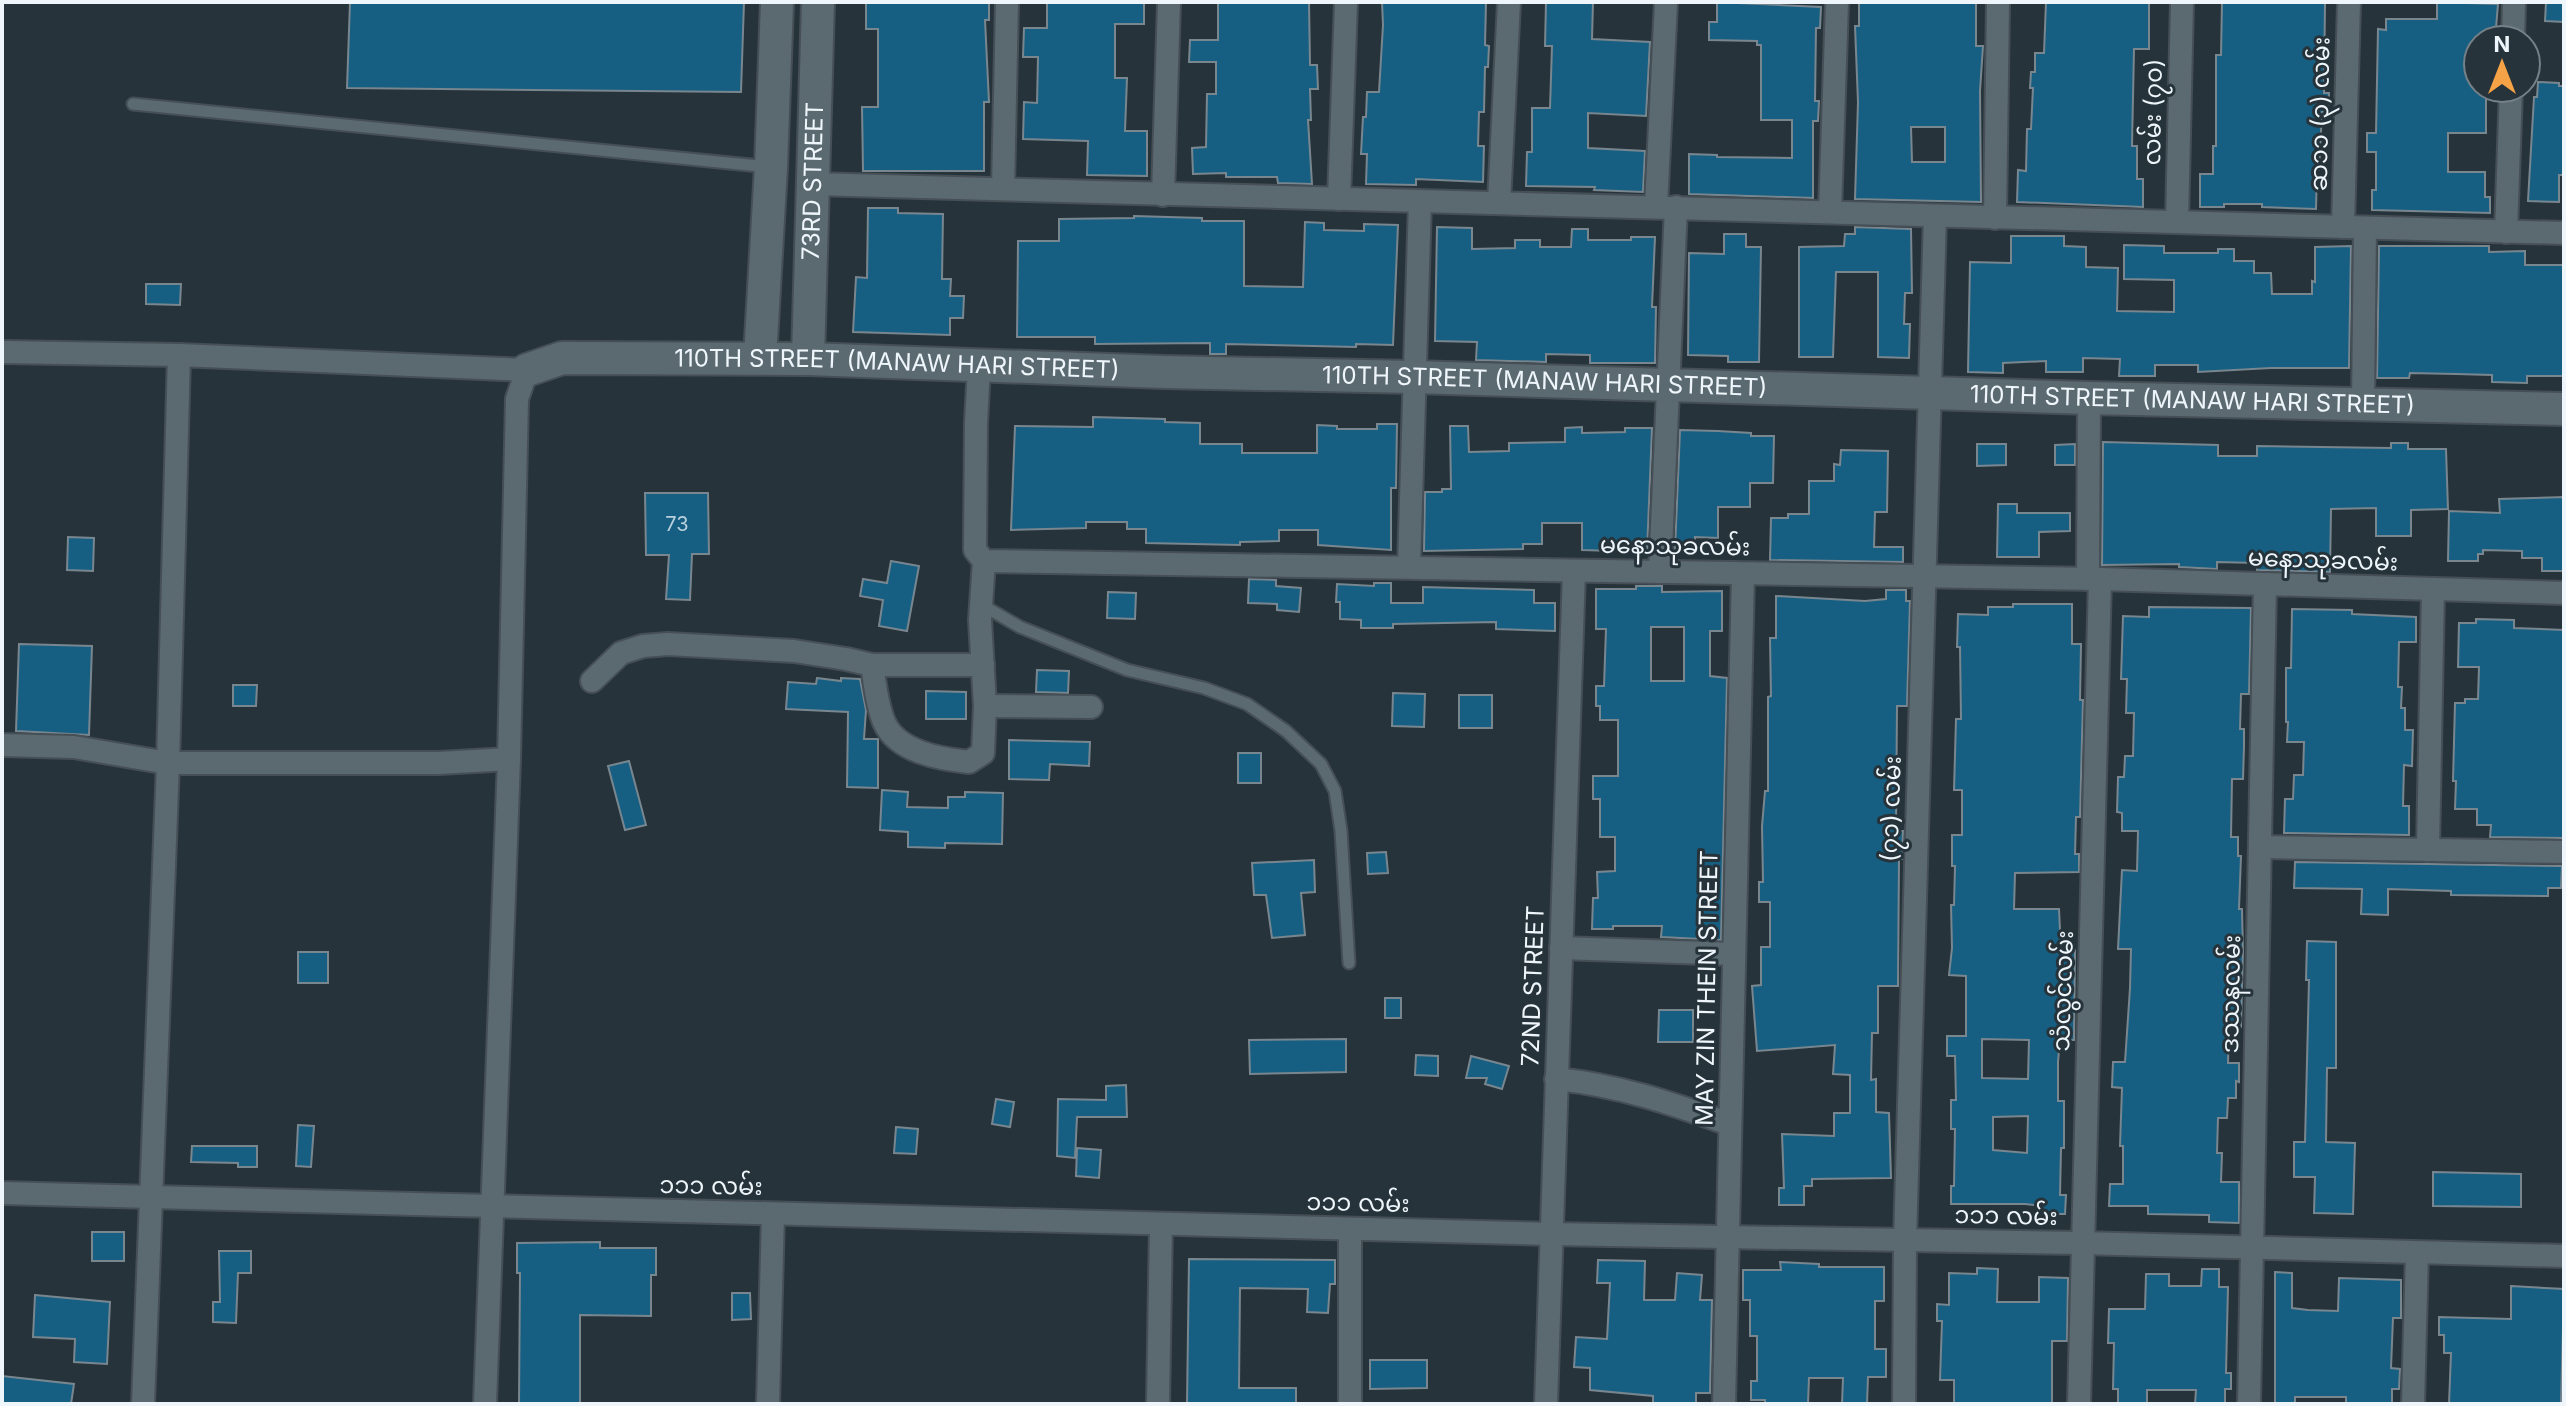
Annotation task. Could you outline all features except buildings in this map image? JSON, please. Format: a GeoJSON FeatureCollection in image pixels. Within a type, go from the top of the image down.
{"type":"FeatureCollection","features":[{"type":"Feature","properties":{"kind":"main road","name":"73RD STREET"},"geometry":{"type":"LineString","coordinates":[[760,358],[777,2]]}},
{"type":"Feature","properties":{"kind":"main road","name":"73RD STREET"},"geometry":{"type":"LineString","coordinates":[[808,359],[818,2]]}},
{"type":"Feature","properties":{"kind":"main road","name":"110TH STREET (MANAW HARI STREET)"},"geometry":{"type":"LineString","coordinates":[[527,370],[562,358],[760,358],[1164,372],[2564,409]]}},
{"type":"Feature","properties":{"kind":"street"},"geometry":{"type":"LineString","coordinates":[[1003,189],[1007,2]]}},
{"type":"Feature","properties":{"kind":"street"},"geometry":{"type":"LineString","coordinates":[[1163,195],[1169,2]]}},
{"type":"Feature","properties":{"kind":"street"},"geometry":{"type":"LineString","coordinates":[[1339,199],[1346,2]]}},
{"type":"Feature","properties":{"kind":"street"},"geometry":{"type":"LineString","coordinates":[[1499,203],[1509,2]]}},
{"type":"Feature","properties":{"kind":"street"},"geometry":{"type":"LineString","coordinates":[[1660,572],[1668,386],[1666,2]]}},
{"type":"Feature","properties":{"kind":"street"},"geometry":{"type":"LineString","coordinates":[[1830,212],[1837,2]]}},
{"type":"Feature","properties":{"kind":"street"},"geometry":{"type":"LineString","coordinates":[[1995,218],[1998,2]]}},
{"type":"Feature","properties":{"kind":"street","name":"လမ်း (၇၀)"},"geometry":{"type":"LineString","coordinates":[[2177,222],[2182,2]]}},
{"type":"Feature","properties":{"kind":"street","name":"ဆ၁၁ (၃) လမ်း"},"geometry":{"type":"LineString","coordinates":[[2349,2],[2354,228],[2363,405]]}},
{"type":"Feature","properties":{"kind":"street"},"geometry":{"type":"LineString","coordinates":[[2513,24],[2514,2]]}},
{"type":"Feature","properties":{"kind":"street"},"geometry":{"type":"LineString","coordinates":[[2506,232],[2510,104]]}},
{"type":"Feature","properties":{"kind":"street"},"geometry":{"type":"LineString","coordinates":[[814,184],[2564,233]]}},
{"type":"Feature","properties":{"kind":"street"},"geometry":{"type":"LineString","coordinates":[[1409,567],[1420,201]]}},
{"type":"Feature","properties":{"kind":"street","name":"(၇၁) လမ်း"},"geometry":{"type":"LineString","coordinates":[[1904,1404],[1905,1241],[1935,216]]}},
{"type":"Feature","properties":{"kind":"street"},"geometry":{"type":"LineString","coordinates":[[2,352],[179,355],[527,370],[517,399],[509,759],[485,1404]]}},
{"type":"Feature","properties":{"kind":"street"},"geometry":{"type":"LineString","coordinates":[[143,1404],[168,763],[179,355]]}},
{"type":"Feature","properties":{"kind":"street"},"geometry":{"type":"LineString","coordinates":[[872,665],[878,703],[885,725],[894,736],[915,750],[944,759],[969,762],[983,753],[985,706],[981,604],[984,561],[975,550],[979,366]]}},
{"type":"Feature","properties":{"kind":"street","name":"သံလွင်လမ်း"},"geometry":{"type":"LineString","coordinates":[[2079,1404],[2094,579],[2089,398]]}},
{"type":"Feature","properties":{"kind":"street","name":"မနောသုခလမ်း"},"geometry":{"type":"LineString","coordinates":[[984,561],[2094,579],[2564,593]]}},
{"type":"Feature","properties":{"kind":"street","name":"72ND STREET"},"geometry":{"type":"LineString","coordinates":[[1546,1404],[1574,571]]}},
{"type":"Feature","properties":{"kind":"street","name":"MAY ZIN THEIN STREET"},"geometry":{"type":"LineString","coordinates":[[1724,1404],[1743,574]]}},
{"type":"Feature","properties":{"kind":"street","name":"ဒဿနလမ်း"},"geometry":{"type":"LineString","coordinates":[[2249,1404],[2265,584]]}},
{"type":"Feature","properties":{"kind":"street"},"geometry":{"type":"LineString","coordinates":[[2428,850],[2433,589]]}},
{"type":"Feature","properties":{"kind":"street"},"geometry":{"type":"LineString","coordinates":[[592,681],[621,653],[643,646],[668,644],[794,651],[872,665],[983,665]]}},
{"type":"Feature","properties":{"kind":"street"},"geometry":{"type":"LineString","coordinates":[[985,706],[1091,707]]}},
{"type":"Feature","properties":{"kind":"street"},"geometry":{"type":"LineString","coordinates":[[2,745],[74,747],[168,763],[439,763],[509,759]]}},
{"type":"Feature","properties":{"kind":"street"},"geometry":{"type":"LineString","coordinates":[[2260,847],[2564,852]]}},
{"type":"Feature","properties":{"kind":"street"},"geometry":{"type":"LineString","coordinates":[[1561,948],[1734,954]]}},
{"type":"Feature","properties":{"kind":"street"},"geometry":{"type":"LineString","coordinates":[[1556,1079],[1620,1088],[1729,1124]]}},
{"type":"Feature","properties":{"kind":"street","name":"၁၁၁ လမ်း"},"geometry":{"type":"LineString","coordinates":[[2,1193],[1551,1234],[1726,1235],[2564,1256]]}},
{"type":"Feature","properties":{"kind":"street"},"geometry":{"type":"LineString","coordinates":[[768,1404],[773,1214]]}},
{"type":"Feature","properties":{"kind":"street"},"geometry":{"type":"LineString","coordinates":[[1158,1404],[1161,1224]]}},
{"type":"Feature","properties":{"kind":"street"},"geometry":{"type":"LineString","coordinates":[[1350,1229],[1350,1404]]}},
{"type":"Feature","properties":{"kind":"street"},"geometry":{"type":"LineString","coordinates":[[2413,1404],[2417,1253]]}},
{"type":"Feature","properties":{"kind":"lane"},"geometry":{"type":"LineString","coordinates":[[133,104],[771,167]]}},
{"type":"Feature","properties":{"kind":"lane"},"geometry":{"type":"LineString","coordinates":[[981,604],[1020,627],[1127,670],[1204,688],[1247,704],[1286,731],[1321,764],[1335,791],[1341,831],[1349,963]]}}]}
